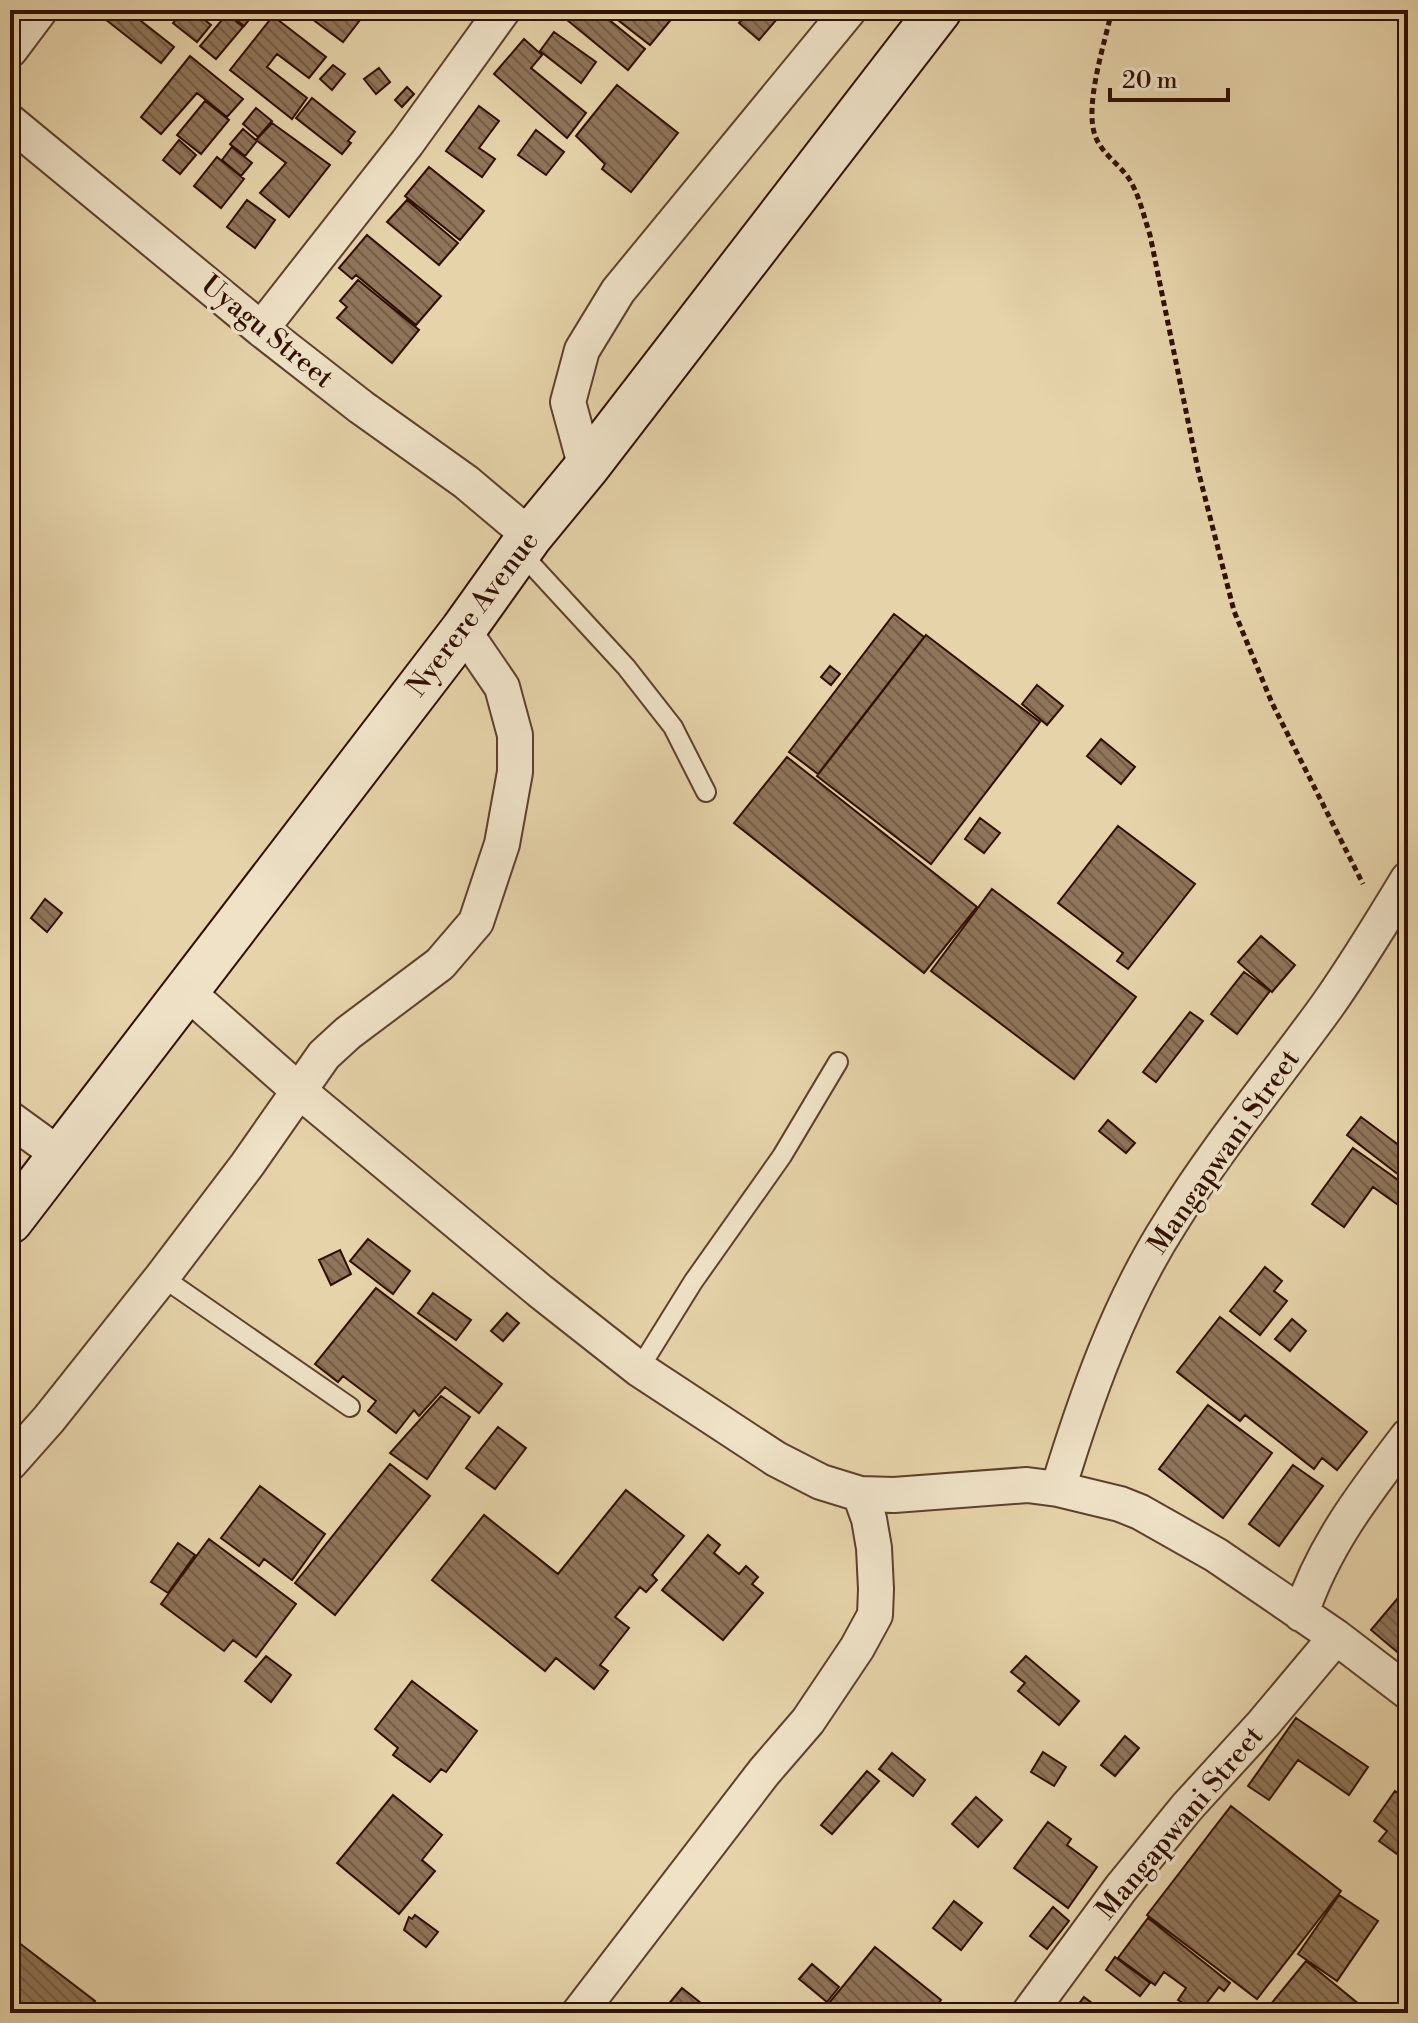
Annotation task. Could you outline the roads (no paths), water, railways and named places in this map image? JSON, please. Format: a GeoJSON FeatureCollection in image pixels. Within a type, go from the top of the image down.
{"type":"FeatureCollection","features":[{"type":"Feature","properties":{"kind":"street"},"geometry":{"type":"LineString","coordinates":[[10,50],[40,10]]}},
{"type":"Feature","properties":{"kind":"street"},"geometry":{"type":"LineString","coordinates":[[261,329],[407,143],[503,10]]}},
{"type":"Feature","properties":{"kind":"street"},"geometry":{"type":"LineString","coordinates":[[586,468],[568,402],[582,350],[618,291],[849,10]]}},
{"type":"Feature","properties":{"kind":"street","name":"Nyerere Avenue"},"geometry":{"type":"LineString","coordinates":[[10,1221],[463,630],[525,544],[939,10]]}},
{"type":"Feature","properties":{"kind":"street","name":"Uyagu Street"},"geometry":{"type":"LineString","coordinates":[[10,122],[261,329],[361,407],[466,482],[525,544]]}},
{"type":"Feature","properties":{"kind":"street"},"geometry":{"type":"LineString","coordinates":[[10,1463],[162,1277],[332,1048],[440,964],[476,922],[502,844],[515,772],[515,735],[502,687],[463,630]]}},
{"type":"Feature","properties":{"kind":"street","name":"Mangapwani Street"},"geometry":{"type":"LineString","coordinates":[[1058,1489],[1078,1423],[1115,1332],[1138,1280],[1170,1222],[1236,1126],[1325,1008],[1408,879]]}},
{"type":"Feature","properties":{"kind":"street"},"geometry":{"type":"LineString","coordinates":[[186,991],[298,1090],[540,1291],[639,1369],[776,1459],[821,1482],[860,1494],[894,1495],[1027,1485],[1120,1504],[1216,1555],[1336,1637],[1408,1692]]}},
{"type":"Feature","properties":{"kind":"street"},"geometry":{"type":"LineString","coordinates":[[10,1119],[61,1156]]}},
{"type":"Feature","properties":{"kind":"street"},"geometry":{"type":"LineString","coordinates":[[1301,1614],[1309,1588],[1338,1533],[1408,1436]]}},
{"type":"Feature","properties":{"kind":"street"},"geometry":{"type":"LineString","coordinates":[[579,2013],[764,1772],[808,1721],[857,1648],[875,1615],[874,1548],[869,1519],[860,1494]]}},
{"type":"Feature","properties":{"kind":"street","name":"Mangapwani Street"},"geometry":{"type":"LineString","coordinates":[[1029,2013],[1121,1888],[1187,1807],[1263,1724],[1336,1637]]}},
{"type":"Feature","properties":{"kind":"lane"},"geometry":{"type":"LineString","coordinates":[[525,544],[673,727],[706,792]]}},
{"type":"Feature","properties":{"kind":"lane"},"geometry":{"type":"LineString","coordinates":[[639,1369],[710,1257],[782,1156],[838,1062]]}},
{"type":"Feature","properties":{"kind":"lane"},"geometry":{"type":"LineString","coordinates":[[162,1277],[350,1407]]}}]}
